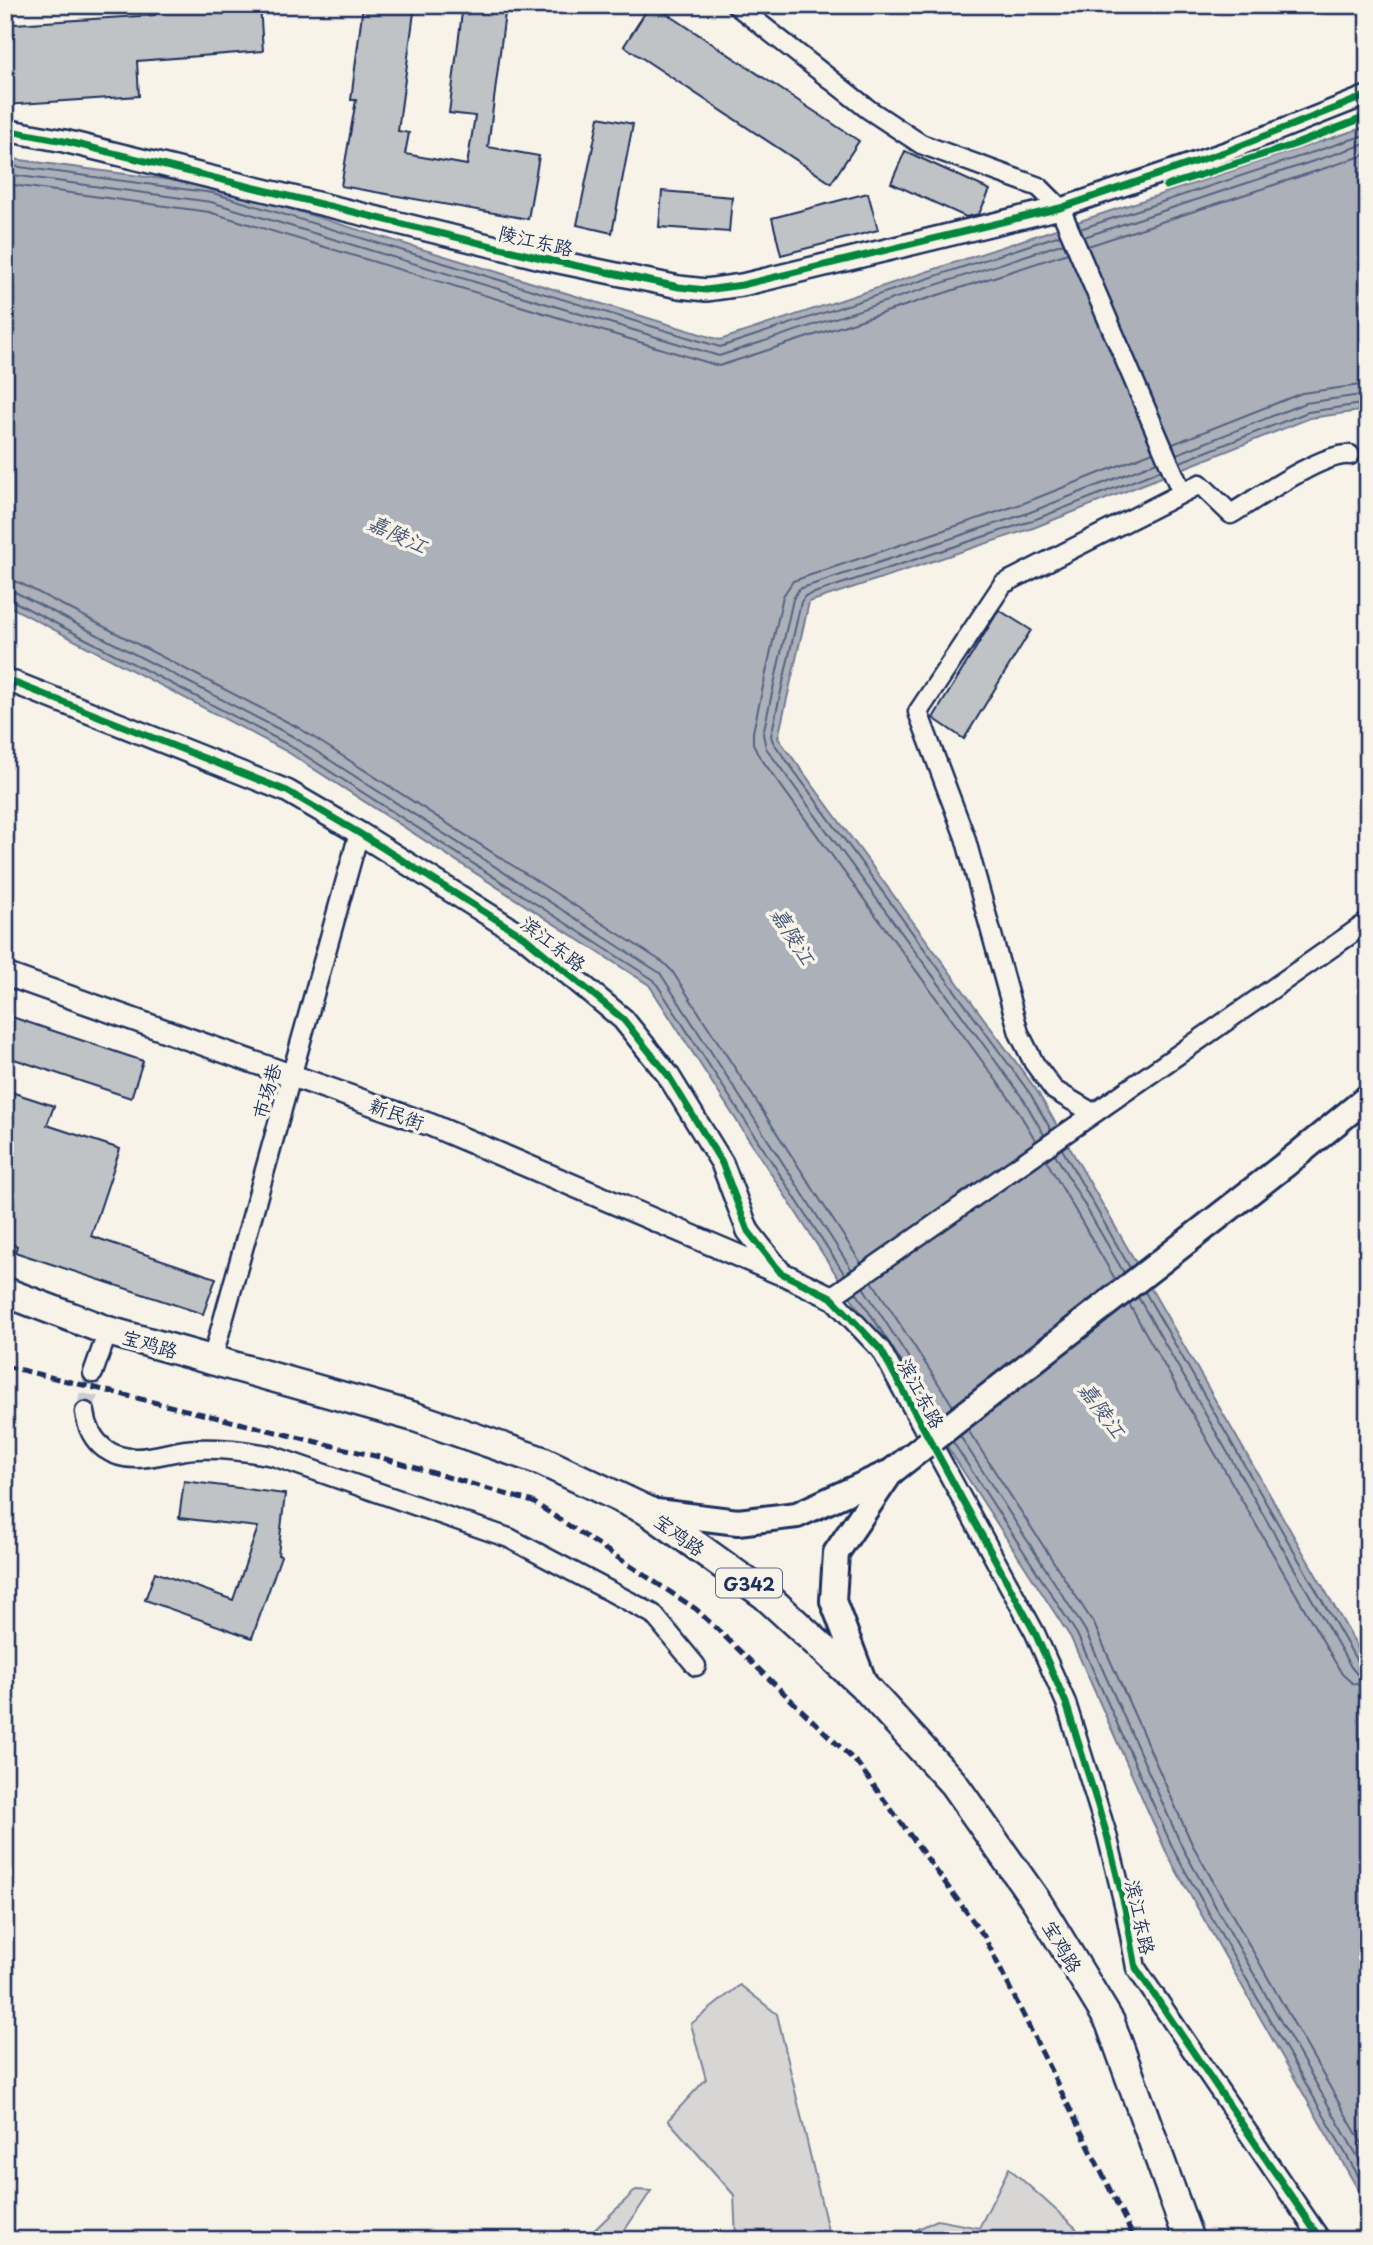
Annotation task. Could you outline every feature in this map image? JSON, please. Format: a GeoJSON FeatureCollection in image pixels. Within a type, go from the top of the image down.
{"type":"FeatureCollection","features":[{"type":"Feature","properties":{"kind":"highway","name":"宝鸡路"},"geometry":{"type":"LineString","coordinates":[[5,1292],[108,1331],[415,1417],[542,1461],[648,1511],[765,1595],[866,1688],[953,1783],[1037,1902],[1110,2022],[1189,2240]]}},
{"type":"Feature","properties":{"kind":"main road"},"geometry":{"type":"LineString","coordinates":[[648,1511],[738,1522],[797,1515],[891,1472],[1368,1097]]}},
{"type":"Feature","properties":{"kind":"main road"},"geometry":{"type":"LineString","coordinates":[[866,1688],[833,1601],[836,1553],[891,1472]]}},
{"type":"Feature","properties":{"kind":"street"},"geometry":{"type":"LineString","coordinates":[[736,5],[867,109],[921,144],[1040,187],[1060,208],[1182,493]]}},
{"type":"Feature","properties":{"kind":"street"},"geometry":{"type":"LineString","coordinates":[[1060,208],[1227,151],[1368,95]]}},
{"type":"Feature","properties":{"kind":"street","name":"陵江东路"},"geometry":{"type":"LineString","coordinates":[[5,130],[64,141],[549,260],[679,287],[706,290],[742,285],[1060,208]]}},
{"type":"Feature","properties":{"kind":"street"},"geometry":{"type":"LineString","coordinates":[[1087,1117],[1054,1090],[1034,1063],[1019,1033],[965,837],[918,712],[1003,584],[1200,484],[1231,514],[1316,464],[1342,454],[1350,455]]}},
{"type":"Feature","properties":{"kind":"street","name":"滨江东路"},"geometry":{"type":"LineString","coordinates":[[5,679],[287,791],[524,937],[623,1019],[668,1074],[722,1163],[748,1231],[781,1273],[840,1292],[881,1350],[1035,1633],[1066,1703],[1107,1835],[1136,1968],[1321,2240]]}},
{"type":"Feature","properties":{"kind":"street","name":"市场巷"},"geometry":{"type":"LineString","coordinates":[[212,1360],[359,833]]}},
{"type":"Feature","properties":{"kind":"street"},"geometry":{"type":"LineString","coordinates":[[840,1292],[1368,922]]}},
{"type":"Feature","properties":{"kind":"street","name":"新民街"},"geometry":{"type":"LineString","coordinates":[[5,974],[431,1125],[781,1273]]}},
{"type":"Feature","properties":{"kind":"street"},"geometry":{"type":"LineString","coordinates":[[93,1373],[108,1331]]}},
{"type":"Feature","properties":{"kind":"street"},"geometry":{"type":"LineString","coordinates":[[85,1412],[93,1437],[101,1446],[120,1457],[143,1458],[193,1449],[246,1451],[272,1456],[509,1538],[653,1614],[696,1666]]}},
{"type":"Feature","properties":{"kind":"shaded area"},"geometry":{"type":"Polygon","coordinates":[[[740,1985],[777,2014],[829,2235],[853,2240],[736,2240],[734,2195],[668,2120],[706,2079],[691,2024],[740,1985]]]}},
{"type":"Feature","properties":{"kind":"shaded area"},"geometry":{"type":"Polygon","coordinates":[[[1009,2168],[1076,2228],[1081,2240],[895,2240],[937,2220],[979,2228],[1009,2168]]]}},
{"type":"Feature","properties":{"kind":"shaded area"},"geometry":{"type":"Polygon","coordinates":[[[636,2190],[651,2191],[618,2240],[584,2240],[636,2190]]]}},
{"type":"Feature","properties":{"kind":"water","name":"嘉陵江"},"geometry":{"type":"Polygon","coordinates":[[[1368,126],[1368,410],[1310,418],[1033,528],[809,602],[778,738],[1037,1091],[1368,1665],[1368,2207],[1168,1856],[1071,1638],[649,985],[286,751],[5,604],[5,158],[215,186],[720,340],[1368,126]]]}},
{"type":"Feature","properties":{"kind":"building"},"geometry":{"type":"Polygon","coordinates":[[[154,5],[260,5],[263,51],[137,61],[139,96],[5,105],[5,35],[14,24],[155,15],[154,5]]]}},
{"type":"Feature","properties":{"kind":"building"},"geometry":{"type":"Polygon","coordinates":[[[363,5],[415,5],[398,131],[409,133],[405,154],[467,165],[475,116],[449,113],[463,5],[506,5],[488,147],[539,156],[528,219],[341,186],[356,100],[351,100],[363,5]]]}},
{"type":"Feature","properties":{"kind":"building"},"geometry":{"type":"Polygon","coordinates":[[[650,5],[654,5],[859,141],[831,183],[624,46],[650,5]]]}},
{"type":"Feature","properties":{"kind":"building"},"geometry":{"type":"Polygon","coordinates":[[[599,117],[633,124],[612,233],[577,225],[599,117]]]}},
{"type":"Feature","properties":{"kind":"building"},"geometry":{"type":"Polygon","coordinates":[[[905,151],[990,190],[979,214],[966,217],[891,183],[905,151]]]}},
{"type":"Feature","properties":{"kind":"building"},"geometry":{"type":"Polygon","coordinates":[[[662,191],[732,197],[729,232],[659,227],[662,191]]]}},
{"type":"Feature","properties":{"kind":"building"},"geometry":{"type":"Polygon","coordinates":[[[868,193],[878,230],[781,255],[772,218],[868,193]]]}},
{"type":"Feature","properties":{"kind":"building"},"geometry":{"type":"Polygon","coordinates":[[[999,610],[1031,630],[964,739],[933,718],[999,610]]]}},
{"type":"Feature","properties":{"kind":"building"},"geometry":{"type":"Polygon","coordinates":[[[9,1016],[143,1061],[131,1098],[5,1056],[5,1027],[9,1016]]]}},
{"type":"Feature","properties":{"kind":"building"},"geometry":{"type":"Polygon","coordinates":[[[5,1090],[54,1106],[47,1125],[120,1149],[91,1236],[216,1278],[203,1314],[15,1252],[17,1246],[5,1242],[5,1090]]]}},
{"type":"Feature","properties":{"kind":"building"},"geometry":{"type":"Polygon","coordinates":[[[184,1481],[285,1494],[278,1555],[281,1556],[252,1638],[145,1600],[155,1572],[233,1600],[258,1527],[179,1518],[184,1481]]]}},
{"type":"Feature","properties":{"kind":"tunnel"},"geometry":{"type":"LineString","coordinates":[[85,1412],[93,1373]]}},
{"type":"Feature","properties":{"kind":"railway"},"geometry":{"type":"LineString","coordinates":[[5,1366],[379,1457],[533,1502],[696,1609],[858,1764],[984,1936],[1135,2240]]}},
{"type":"Feature","properties":{"kind":"cycle path"},"geometry":{"type":"LineString","coordinates":[[5,130],[64,141],[549,260],[679,287],[706,290],[742,285],[1060,208],[1227,151],[1368,95]]}},
{"type":"Feature","properties":{"kind":"cycle path"},"geometry":{"type":"LineString","coordinates":[[1166,186],[1296,144],[1368,116]]}},
{"type":"Feature","properties":{"kind":"cycle path"},"geometry":{"type":"LineString","coordinates":[[5,679],[287,791],[524,937],[623,1019],[668,1075],[722,1163],[748,1231],[781,1273],[831,1297],[881,1350],[1035,1633],[1066,1703],[1107,1835],[1136,1968],[1321,2240]]}}]}
